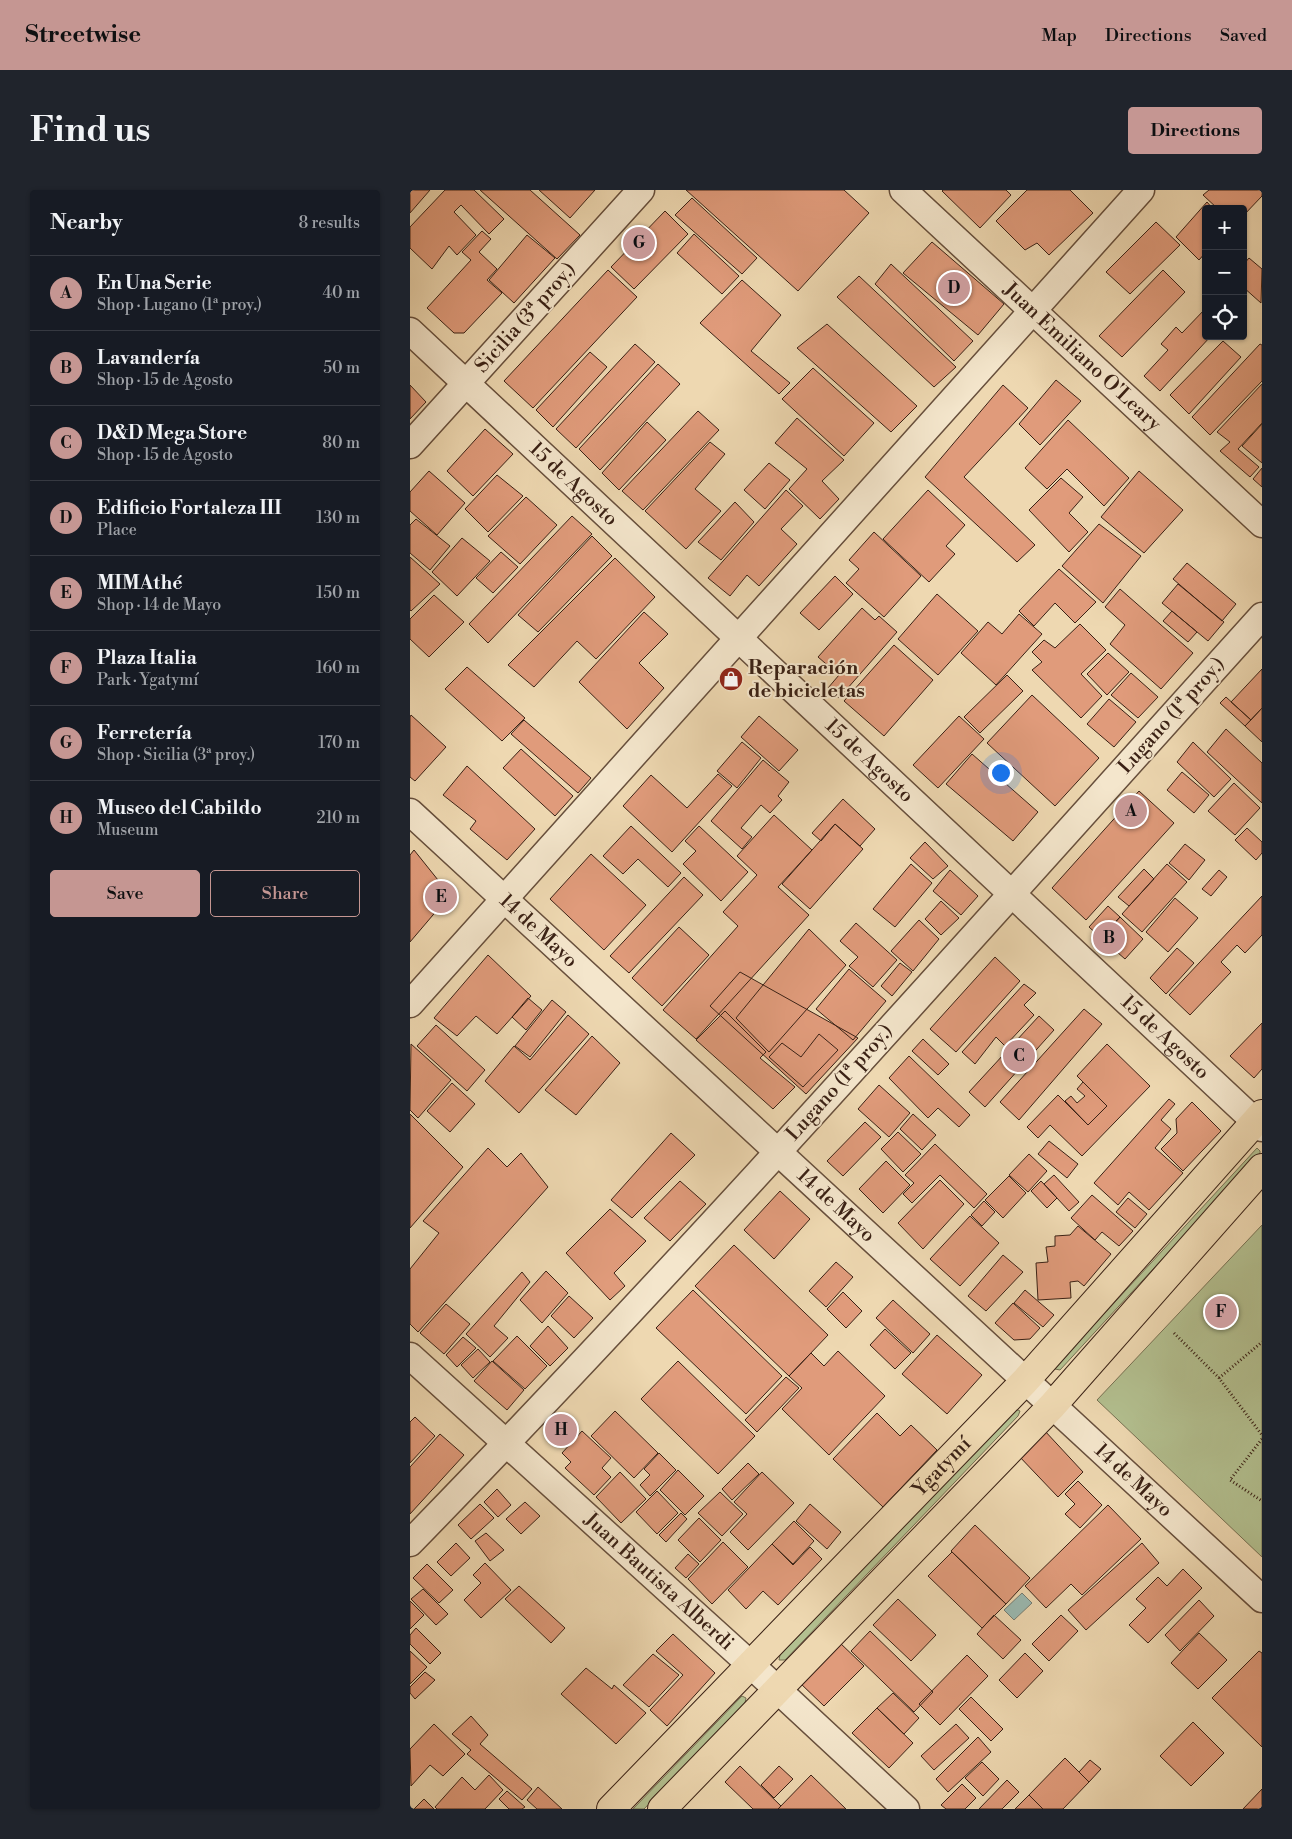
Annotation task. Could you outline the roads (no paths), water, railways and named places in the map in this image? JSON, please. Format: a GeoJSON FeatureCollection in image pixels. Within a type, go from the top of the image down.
{"type":"FeatureCollection","features":[{"type":"Feature","properties":{"kind":"main road","name":"Ygatymí"},"geometry":{"type":"LineString","coordinates":[[611,1809],[1025,1381],[1260,1121]]}},
{"type":"Feature","properties":{"kind":"main road","name":"Ygatymí"},"geometry":{"type":"LineString","coordinates":[[662,1809],[1052,1406],[1262,1168]]}},
{"type":"Feature","properties":{"kind":"street","name":"Sicilia (3ª proy.)"},"geometry":{"type":"LineString","coordinates":[[410,445],[641,190]]}},
{"type":"Feature","properties":{"kind":"street","name":"Juan Emiliano O'Leary"},"geometry":{"type":"LineString","coordinates":[[903,190],[1262,524]]}},
{"type":"Feature","properties":{"kind":"street"},"geometry":{"type":"LineString","coordinates":[[410,1004],[1140,190]]}},
{"type":"Feature","properties":{"kind":"street","name":"15 de Agosto"},"geometry":{"type":"LineString","coordinates":[[410,331],[1011,894],[1260,1121]]}},
{"type":"Feature","properties":{"kind":"street","name":"Lugano (1ª proy.)"},"geometry":{"type":"LineString","coordinates":[[410,1543],[506,1445],[778,1152],[1262,616]]}},
{"type":"Feature","properties":{"kind":"street","name":"14 de Mayo"},"geometry":{"type":"LineString","coordinates":[[410,812],[1262,1600]]}},
{"type":"Feature","properties":{"kind":"street","name":"Juan Bautista Alberdi"},"geometry":{"type":"LineString","coordinates":[[410,1356],[751,1665],[906,1809]]}},
{"type":"Feature","properties":{"kind":"water"},"geometry":{"type":"Polygon","coordinates":[[[1022,1593],[1032,1603],[1014,1620],[1004,1610],[1022,1593]]]}},
{"type":"Feature","properties":{"kind":"place","name":"Ferretería"},"geometry":{"type":"Point","coordinates":[639,243]}},
{"type":"Feature","properties":{"kind":"place","name":"Edificio Fortaleza III"},"geometry":{"type":"Point","coordinates":[954,288]}},
{"type":"Feature","properties":{"kind":"place","name":"Reparación de bicicletas"},"geometry":{"type":"Point","coordinates":[731,679]}},
{"type":"Feature","properties":{"kind":"place","name":"En Una Serie"},"geometry":{"type":"Point","coordinates":[1131,811]}},
{"type":"Feature","properties":{"kind":"place","name":"MIMAthé"},"geometry":{"type":"Point","coordinates":[441,897]}},
{"type":"Feature","properties":{"kind":"place","name":"Lavandería"},"geometry":{"type":"Point","coordinates":[1109,938]}},
{"type":"Feature","properties":{"kind":"place","name":"D&D Mega Store"},"geometry":{"type":"Point","coordinates":[1019,1056]}},
{"type":"Feature","properties":{"kind":"place","name":"Plaza Italia"},"geometry":{"type":"Point","coordinates":[1221,1312]}},
{"type":"Feature","properties":{"kind":"place","name":"Museo del Cabildo"},"geometry":{"type":"Point","coordinates":[561,1430]}}]}
